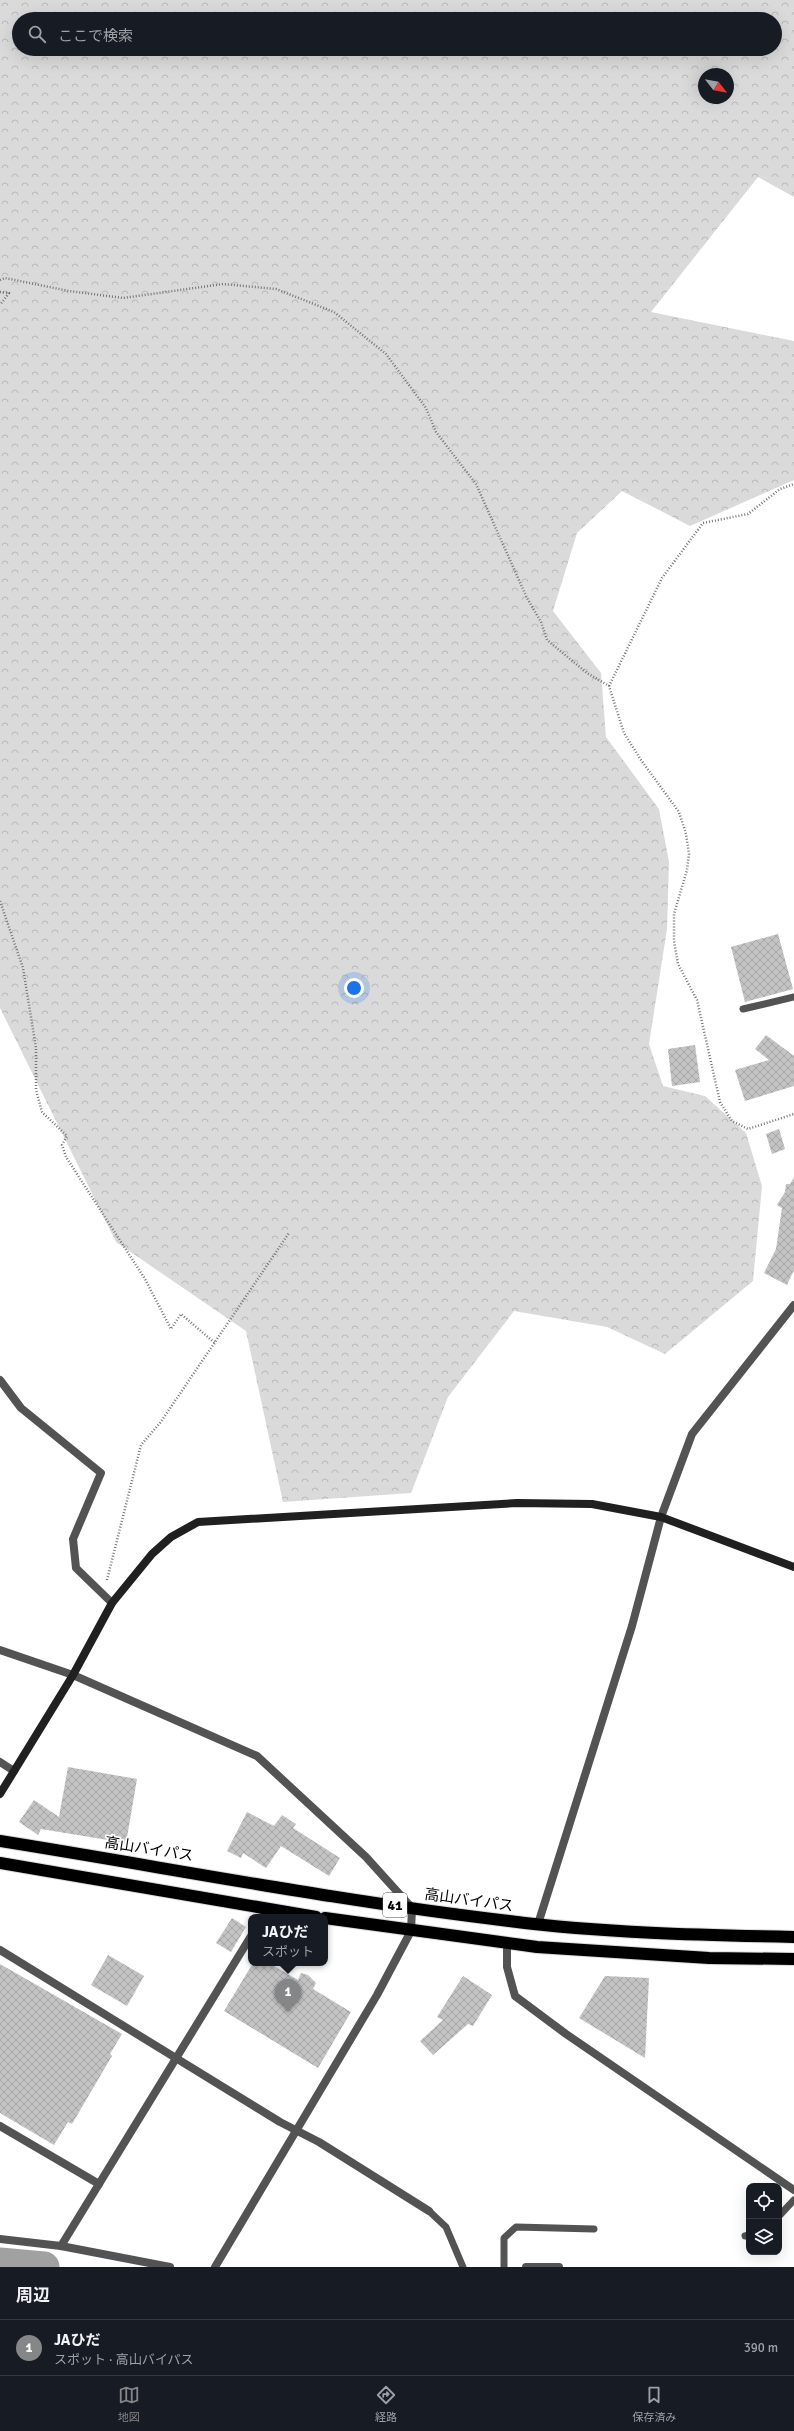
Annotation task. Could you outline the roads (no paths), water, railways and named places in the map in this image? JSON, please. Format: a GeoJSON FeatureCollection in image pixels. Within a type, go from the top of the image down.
{"type":"FeatureCollection","features":[{"type":"Feature","properties":{"kind":"highway","name":"高山バイパス"},"geometry":{"type":"LineString","coordinates":[[0,1841],[412,1908],[538,1924],[710,1935],[794,1936]]}},
{"type":"Feature","properties":{"kind":"highway"},"geometry":{"type":"LineString","coordinates":[[0,1862],[264,1913],[277,1914]]}},
{"type":"Feature","properties":{"kind":"highway","name":"41"},"geometry":{"type":"LineString","coordinates":[[328,1918],[506,1944],[709,1958],[794,1960]]}},
{"type":"Feature","properties":{"kind":"street"},"geometry":{"type":"LineString","coordinates":[[538,1924],[632,1626],[661,1517],[692,1434],[794,1305]]}},
{"type":"Feature","properties":{"kind":"street"},"geometry":{"type":"LineString","coordinates":[[0,1380],[21,1408],[101,1473],[73,1539],[76,1568],[112,1603]]}},
{"type":"Feature","properties":{"kind":"street"},"geometry":{"type":"LineString","coordinates":[[0,1794],[73,1675],[112,1603],[152,1554],[171,1537],[198,1522],[517,1503],[592,1504],[661,1517],[794,1567]]}},
{"type":"Feature","properties":{"kind":"street"},"geometry":{"type":"LineString","coordinates":[[0,1650],[73,1675],[257,1756],[366,1857],[412,1908],[411,1931],[377,1996],[215,2267]]}},
{"type":"Feature","properties":{"kind":"street"},"geometry":{"type":"LineString","coordinates":[[0,1762],[14,1771]]}},
{"type":"Feature","properties":{"kind":"street"},"geometry":{"type":"LineString","coordinates":[[61,2246],[248,1941]]}},
{"type":"Feature","properties":{"kind":"street"},"geometry":{"type":"LineString","coordinates":[[506,1944],[506,1967],[515,1996],[566,2034],[794,2190]]}},
{"type":"Feature","properties":{"kind":"street"},"geometry":{"type":"LineString","coordinates":[[0,1950],[176,2059],[297,2131],[319,2142],[429,2212]]}},
{"type":"Feature","properties":{"kind":"street"},"geometry":{"type":"LineString","coordinates":[[0,2126],[99,2184]]}},
{"type":"Feature","properties":{"kind":"street"},"geometry":{"type":"LineString","coordinates":[[0,2240],[61,2246],[170,2267]]}},
{"type":"Feature","properties":{"kind":"street"},"geometry":{"type":"LineString","coordinates":[[526,2267],[559,2267]]}},
{"type":"Feature","properties":{"kind":"lane"},"geometry":{"type":"LineString","coordinates":[[743,1009],[794,997]]}},
{"type":"Feature","properties":{"kind":"lane"},"geometry":{"type":"LineString","coordinates":[[782,2213],[794,2200]]}},
{"type":"Feature","properties":{"kind":"lane"},"geometry":{"type":"LineString","coordinates":[[429,2212],[446,2226],[463,2267]]}},
{"type":"Feature","properties":{"kind":"lane"},"geometry":{"type":"LineString","coordinates":[[504,2267],[504,2238],[516,2227],[594,2229]]}},
{"type":"Feature","properties":{"kind":"waterway"},"geometry":{"type":"LineString","coordinates":[[0,2263],[44,2267]]}},
{"type":"Feature","properties":{"kind":"place","name":"JAひだ"},"geometry":{"type":"Point","coordinates":[288,2012]}}]}
